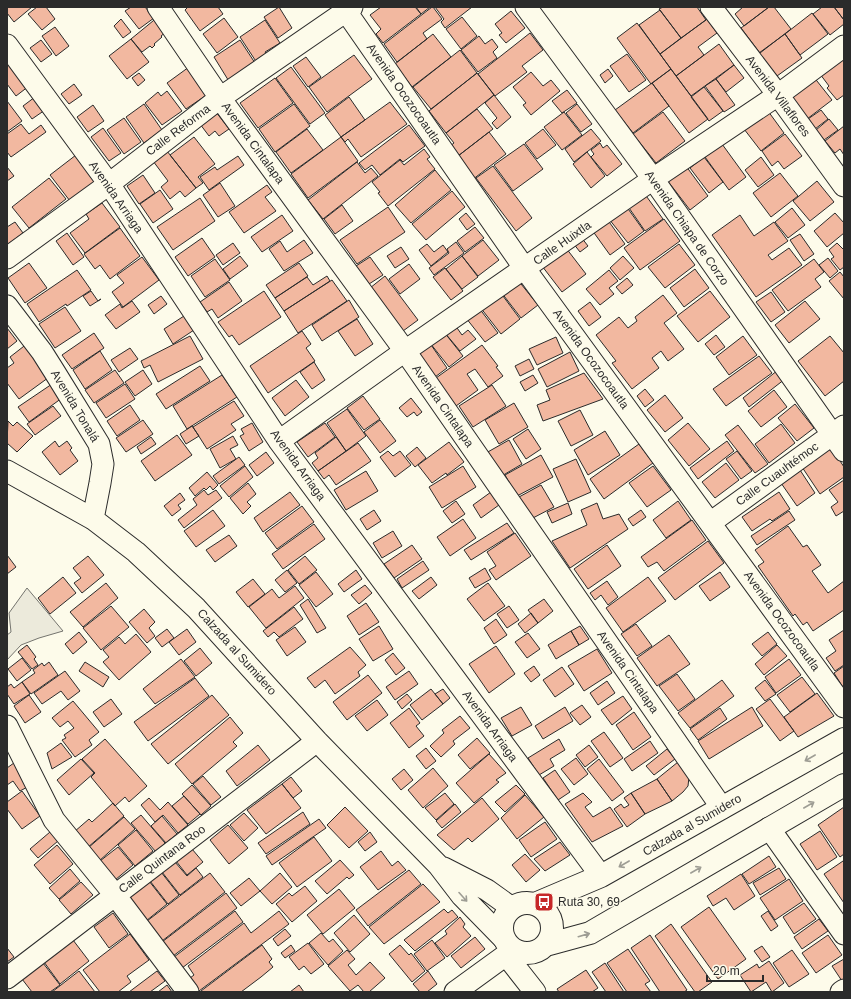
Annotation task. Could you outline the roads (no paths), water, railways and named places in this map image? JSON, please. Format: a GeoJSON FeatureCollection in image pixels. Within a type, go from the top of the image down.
{"type":"FeatureCollection","features":[{"type":"Feature","properties":{"kind":"main road","name":"Calzada al Sumidero"},"geometry":{"type":"LineString","coordinates":[[535,904],[601,876],[844,739]]}},
{"type":"Feature","properties":{"kind":"main road"},"geometry":{"type":"LineString","coordinates":[[546,945],[590,933],[844,785]]}},
{"type":"Feature","properties":{"kind":"main road"},"geometry":{"type":"LineString","coordinates":[[519,904],[535,904],[543,908],[552,922],[550,938],[546,945],[533,953],[519,952],[507,947],[501,929],[502,921],[506,914],[519,904]]}},
{"type":"Feature","properties":{"kind":"street","name":"Avenida Cintalapa"},"geometry":{"type":"LineString","coordinates":[[158,7],[220,98],[405,351],[722,808]]}},
{"type":"Feature","properties":{"kind":"street","name":"Avenida Chiapa de Corzo"},"geometry":{"type":"LineString","coordinates":[[526,7],[838,430],[844,451]]}},
{"type":"Feature","properties":{"kind":"street","name":"Avenida Villaflores"},"geometry":{"type":"LineString","coordinates":[[711,7],[778,95],[844,186]]}},
{"type":"Feature","properties":{"kind":"street","name":"Calle Reforma"},"geometry":{"type":"LineString","coordinates":[[7,258],[108,184],[220,98],[347,8]]}},
{"type":"Feature","properties":{"kind":"street","name":"Avenida Ocozocoautla"},"geometry":{"type":"LineString","coordinates":[[347,8],[525,269],[844,707]]}},
{"type":"Feature","properties":{"kind":"street","name":"Avenida Arriaga"},"geometry":{"type":"LineString","coordinates":[[7,46],[108,184],[279,440],[601,876]]}},
{"type":"Feature","properties":{"kind":"street","name":"Calle Huixtla"},"geometry":{"type":"LineString","coordinates":[[279,440],[653,179],[778,95],[844,46]]}},
{"type":"Feature","properties":{"kind":"street","name":"Avenida Tonalá"},"geometry":{"type":"LineString","coordinates":[[7,306],[29,334],[54,371],[99,444],[103,464],[93,519]]}},
{"type":"Feature","properties":{"kind":"street","name":"Calle Cuauhtémoc"},"geometry":{"type":"LineString","coordinates":[[710,523],[838,430]]}},
{"type":"Feature","properties":{"kind":"street","name":"Calzada al Sumidero"},"geometry":{"type":"LineString","coordinates":[[7,471],[93,519],[136,552],[196,608],[317,741],[440,866],[462,896],[507,947],[535,992]]}},
{"type":"Feature","properties":{"kind":"street"},"geometry":{"type":"LineString","coordinates":[[7,726],[54,820],[115,895],[188,992]]}},
{"type":"Feature","properties":{"kind":"street","name":"Calle Quintana Roo"},"geometry":{"type":"LineString","coordinates":[[12,982],[115,895],[317,741]]}},
{"type":"Feature","properties":{"kind":"street"},"geometry":{"type":"LineString","coordinates":[[769,828],[844,934]]}},
{"type":"Feature","properties":{"kind":"street","name":"Calzada al Sumidero"},"geometry":{"type":"LineString","coordinates":[[440,866],[487,890],[512,908]]}},
{"type":"Feature","properties":{"kind":"street"},"geometry":{"type":"LineString","coordinates":[[455,992],[507,947]]}},
{"type":"Feature","properties":{"kind":"place","name":"Ruta 30, 69"},"geometry":{"type":"Point","coordinates":[544,902]}}]}
